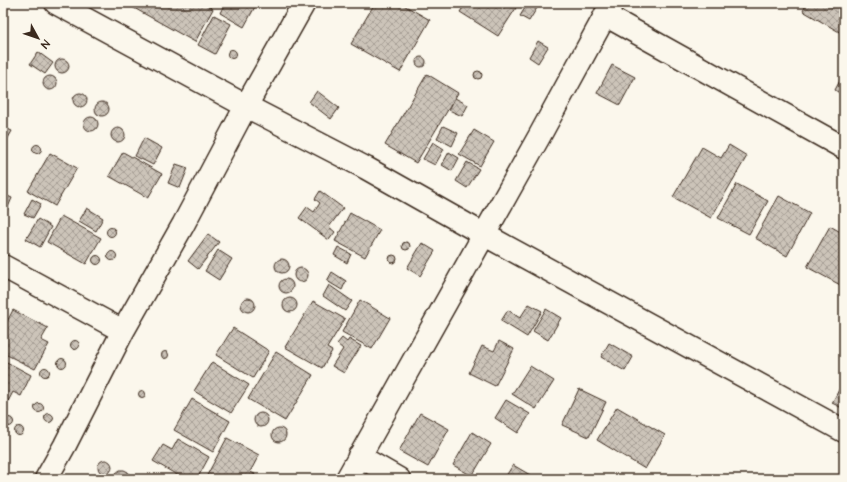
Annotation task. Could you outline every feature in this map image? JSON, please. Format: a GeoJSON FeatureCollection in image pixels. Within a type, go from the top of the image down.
{"type":"FeatureCollection","features":[{"type":"Feature","properties":{"kind":"street"},"geometry":{"type":"LineString","coordinates":[[56,3],[246,106],[366,168],[483,234],[844,431]]}},
{"type":"Feature","properties":{"kind":"street"},"geometry":{"type":"LineString","coordinates":[[46,479],[123,331],[183,225],[246,106],[304,3]]}},
{"type":"Feature","properties":{"kind":"street"},"geometry":{"type":"LineString","coordinates":[[347,479],[422,347],[483,234],[540,135],[609,9],[844,148]]}},
{"type":"Feature","properties":{"kind":"street"},"geometry":{"type":"LineString","coordinates":[[3,266],[123,331]]}},
{"type":"Feature","properties":{"kind":"street"},"geometry":{"type":"LineString","coordinates":[[359,456],[400,479]]}},
{"type":"Feature","properties":{"kind":"building"},"geometry":{"type":"Polygon","coordinates":[[[125,3],[203,3],[213,9],[195,42],[125,3]]]}},
{"type":"Feature","properties":{"kind":"building"},"geometry":{"type":"Polygon","coordinates":[[[225,3],[257,3],[244,27],[220,13],[225,3]]]}},
{"type":"Feature","properties":{"kind":"building"},"geometry":{"type":"Polygon","coordinates":[[[375,3],[400,3],[430,20],[400,72],[351,44],[375,3]]]}},
{"type":"Feature","properties":{"kind":"building"},"geometry":{"type":"Polygon","coordinates":[[[466,3],[510,3],[509,5],[516,8],[498,36],[460,12],[466,3]]]}},
{"type":"Feature","properties":{"kind":"building"},"geometry":{"type":"Polygon","coordinates":[[[528,3],[540,3],[529,21],[520,16],[528,3]]]}},
{"type":"Feature","properties":{"kind":"building"},"geometry":{"type":"Polygon","coordinates":[[[807,3],[844,3],[844,6],[840,12],[844,14],[844,27],[841,33],[803,11],[807,3]]]}},
{"type":"Feature","properties":{"kind":"building"},"geometry":{"type":"Polygon","coordinates":[[[214,15],[231,24],[215,54],[198,45],[214,15]]]}},
{"type":"Feature","properties":{"kind":"building"},"geometry":{"type":"Polygon","coordinates":[[[538,41],[548,47],[538,63],[529,57],[538,41]]]}},
{"type":"Feature","properties":{"kind":"building"},"geometry":{"type":"Polygon","coordinates":[[[230,50],[234,50],[236,54],[234,58],[230,58],[228,56],[228,52],[230,50]]]}},
{"type":"Feature","properties":{"kind":"building"},"geometry":{"type":"Polygon","coordinates":[[[38,52],[53,63],[45,74],[30,64],[38,52]]]}},
{"type":"Feature","properties":{"kind":"building"},"geometry":{"type":"Polygon","coordinates":[[[419,57],[423,57],[425,58],[425,66],[419,67],[416,64],[416,60],[419,57]]]}},
{"type":"Feature","properties":{"kind":"building"},"geometry":{"type":"Polygon","coordinates":[[[59,59],[65,59],[69,63],[69,69],[65,73],[59,73],[55,69],[55,63],[59,59]]]}},
{"type":"Feature","properties":{"kind":"building"},"geometry":{"type":"Polygon","coordinates":[[[612,65],[635,77],[620,105],[597,93],[612,65]]]}},
{"type":"Feature","properties":{"kind":"building"},"geometry":{"type":"Polygon","coordinates":[[[476,71],[480,71],[482,75],[480,79],[476,79],[474,77],[474,73],[476,71]]]}},
{"type":"Feature","properties":{"kind":"building"},"geometry":{"type":"Polygon","coordinates":[[[844,73],[844,96],[835,90],[844,73]]]}},
{"type":"Feature","properties":{"kind":"building"},"geometry":{"type":"Polygon","coordinates":[[[427,74],[458,93],[416,163],[385,145],[427,74]]]}},
{"type":"Feature","properties":{"kind":"building"},"geometry":{"type":"Polygon","coordinates":[[[47,76],[53,76],[57,80],[57,86],[53,90],[47,90],[43,86],[43,80],[47,76]]]}},
{"type":"Feature","properties":{"kind":"building"},"geometry":{"type":"Polygon","coordinates":[[[317,91],[339,108],[331,119],[309,102],[317,91]]]}},
{"type":"Feature","properties":{"kind":"building"},"geometry":{"type":"Polygon","coordinates":[[[77,93],[83,93],[87,97],[87,103],[83,107],[77,107],[73,103],[73,97],[77,93]]]}},
{"type":"Feature","properties":{"kind":"building"},"geometry":{"type":"Polygon","coordinates":[[[455,98],[468,105],[462,116],[449,110],[455,98]]]}},
{"type":"Feature","properties":{"kind":"building"},"geometry":{"type":"Polygon","coordinates":[[[99,102],[105,102],[109,106],[109,112],[105,116],[99,116],[95,112],[95,106],[99,102]]]}},
{"type":"Feature","properties":{"kind":"building"},"geometry":{"type":"Polygon","coordinates":[[[88,117],[94,117],[98,121],[98,127],[94,131],[88,131],[84,127],[84,121],[88,117]]]}},
{"type":"Feature","properties":{"kind":"building"},"geometry":{"type":"Polygon","coordinates":[[[443,126],[458,133],[452,146],[437,138],[443,126]]]}},
{"type":"Feature","properties":{"kind":"building"},"geometry":{"type":"Polygon","coordinates":[[[3,127],[12,131],[3,147],[3,127]]]}},
{"type":"Feature","properties":{"kind":"building"},"geometry":{"type":"Polygon","coordinates":[[[118,128],[123,130],[125,135],[123,140],[118,142],[113,140],[111,135],[113,130],[118,128]]]}},
{"type":"Feature","properties":{"kind":"building"},"geometry":{"type":"Polygon","coordinates":[[[474,130],[494,142],[480,166],[459,154],[474,130]]]}},
{"type":"Feature","properties":{"kind":"building"},"geometry":{"type":"Polygon","coordinates":[[[144,138],[162,148],[153,165],[135,156],[144,138]]]}},
{"type":"Feature","properties":{"kind":"building"},"geometry":{"type":"Polygon","coordinates":[[[433,142],[444,149],[435,165],[423,159],[433,142]]]}},
{"type":"Feature","properties":{"kind":"building"},"geometry":{"type":"Polygon","coordinates":[[[37,144],[42,149],[37,154],[32,149],[37,144]]]}},
{"type":"Feature","properties":{"kind":"building"},"geometry":{"type":"Polygon","coordinates":[[[729,145],[747,156],[711,218],[673,197],[702,147],[721,158],[729,145]]]}},
{"type":"Feature","properties":{"kind":"building"},"geometry":{"type":"Polygon","coordinates":[[[123,152],[162,174],[148,198],[109,176],[123,152]]]}},
{"type":"Feature","properties":{"kind":"building"},"geometry":{"type":"Polygon","coordinates":[[[449,152],[459,158],[452,171],[442,165],[449,152]]]}},
{"type":"Feature","properties":{"kind":"building"},"geometry":{"type":"Polygon","coordinates":[[[50,153],[77,168],[55,206],[28,191],[50,153]]]}},
{"type":"Feature","properties":{"kind":"building"},"geometry":{"type":"Polygon","coordinates":[[[467,162],[479,169],[467,188],[456,181],[467,162]]]}},
{"type":"Feature","properties":{"kind":"building"},"geometry":{"type":"Polygon","coordinates":[[[176,164],[188,168],[180,188],[168,183],[176,164]]]}},
{"type":"Feature","properties":{"kind":"building"},"geometry":{"type":"Polygon","coordinates":[[[737,184],[768,201],[749,234],[718,218],[737,184]]]}},
{"type":"Feature","properties":{"kind":"building"},"geometry":{"type":"Polygon","coordinates":[[[320,191],[343,208],[329,227],[335,232],[329,240],[299,218],[307,207],[314,212],[320,203],[315,199],[320,191]]]}},
{"type":"Feature","properties":{"kind":"building"},"geometry":{"type":"Polygon","coordinates":[[[3,194],[12,198],[3,219],[3,194]]]}},
{"type":"Feature","properties":{"kind":"building"},"geometry":{"type":"Polygon","coordinates":[[[779,196],[810,213],[787,256],[755,238],[779,196]]]}},
{"type":"Feature","properties":{"kind":"building"},"geometry":{"type":"Polygon","coordinates":[[[32,199],[41,204],[33,218],[24,214],[32,199]]]}},
{"type":"Feature","properties":{"kind":"building"},"geometry":{"type":"Polygon","coordinates":[[[87,208],[103,218],[96,231],[79,221],[87,208]]]}},
{"type":"Feature","properties":{"kind":"building"},"geometry":{"type":"Polygon","coordinates":[[[350,213],[380,230],[365,257],[335,241],[350,213]]]}},
{"type":"Feature","properties":{"kind":"building"},"geometry":{"type":"Polygon","coordinates":[[[61,216],[101,238],[86,264],[47,242],[61,216]]]}},
{"type":"Feature","properties":{"kind":"building"},"geometry":{"type":"Polygon","coordinates":[[[38,219],[51,227],[40,247],[26,239],[38,219]]]}},
{"type":"Feature","properties":{"kind":"building"},"geometry":{"type":"Polygon","coordinates":[[[830,226],[844,234],[844,287],[807,267],[830,226]]]}},
{"type":"Feature","properties":{"kind":"building"},"geometry":{"type":"Polygon","coordinates":[[[111,227],[116,232],[111,237],[106,232],[111,227]]]}},
{"type":"Feature","properties":{"kind":"building"},"geometry":{"type":"Polygon","coordinates":[[[208,234],[219,242],[198,269],[188,261],[208,234]]]}},
{"type":"Feature","properties":{"kind":"building"},"geometry":{"type":"Polygon","coordinates":[[[404,242],[408,242],[410,246],[408,250],[404,250],[402,248],[402,244],[404,242]]]}},
{"type":"Feature","properties":{"kind":"building"},"geometry":{"type":"Polygon","coordinates":[[[422,243],[435,251],[420,276],[407,268],[422,243]]]}},
{"type":"Feature","properties":{"kind":"building"},"geometry":{"type":"Polygon","coordinates":[[[338,247],[351,254],[347,263],[334,255],[338,247]]]}},
{"type":"Feature","properties":{"kind":"building"},"geometry":{"type":"Polygon","coordinates":[[[218,250],[232,259],[219,280],[205,271],[218,250]]]}},
{"type":"Feature","properties":{"kind":"building"},"geometry":{"type":"Polygon","coordinates":[[[112,251],[117,256],[112,261],[107,256],[112,251]]]}},
{"type":"Feature","properties":{"kind":"building"},"geometry":{"type":"Polygon","coordinates":[[[97,255],[102,260],[97,265],[92,260],[97,255]]]}},
{"type":"Feature","properties":{"kind":"building"},"geometry":{"type":"Polygon","coordinates":[[[391,255],[395,255],[397,259],[395,263],[391,263],[389,261],[389,257],[391,255]]]}},
{"type":"Feature","properties":{"kind":"building"},"geometry":{"type":"Polygon","coordinates":[[[279,259],[285,259],[289,263],[289,269],[285,273],[279,273],[275,269],[275,263],[279,259]]]}},
{"type":"Feature","properties":{"kind":"building"},"geometry":{"type":"Polygon","coordinates":[[[298,268],[304,268],[308,272],[308,278],[304,282],[298,282],[294,278],[294,272],[298,268]]]}},
{"type":"Feature","properties":{"kind":"building"},"geometry":{"type":"Polygon","coordinates":[[[332,272],[346,281],[342,290],[327,281],[332,272]]]}},
{"type":"Feature","properties":{"kind":"building"},"geometry":{"type":"Polygon","coordinates":[[[283,279],[289,279],[293,283],[293,289],[289,293],[283,293],[279,289],[279,283],[283,279]]]}},
{"type":"Feature","properties":{"kind":"building"},"geometry":{"type":"Polygon","coordinates":[[[329,285],[352,301],[345,311],[323,296],[329,285]]]}},
{"type":"Feature","properties":{"kind":"building"},"geometry":{"type":"Polygon","coordinates":[[[245,298],[251,298],[255,302],[255,308],[251,312],[245,312],[241,308],[241,302],[245,298]]]}},
{"type":"Feature","properties":{"kind":"building"},"geometry":{"type":"Polygon","coordinates":[[[287,298],[293,298],[297,302],[297,308],[293,312],[287,312],[283,308],[283,302],[287,298]]]}},
{"type":"Feature","properties":{"kind":"building"},"geometry":{"type":"Polygon","coordinates":[[[360,300],[390,318],[372,349],[342,332],[360,300]]]}},
{"type":"Feature","properties":{"kind":"building"},"geometry":{"type":"Polygon","coordinates":[[[313,301],[345,319],[327,348],[332,351],[322,368],[285,347],[313,301]]]}},
{"type":"Feature","properties":{"kind":"building"},"geometry":{"type":"Polygon","coordinates":[[[529,304],[542,311],[527,337],[501,321],[508,310],[520,318],[529,304]]]}},
{"type":"Feature","properties":{"kind":"building"},"geometry":{"type":"Polygon","coordinates":[[[546,309],[561,318],[548,340],[533,331],[546,309]]]}},
{"type":"Feature","properties":{"kind":"building"},"geometry":{"type":"Polygon","coordinates":[[[13,310],[48,328],[41,340],[49,344],[35,369],[3,353],[3,329],[13,310]]]}},
{"type":"Feature","properties":{"kind":"building"},"geometry":{"type":"Polygon","coordinates":[[[233,328],[269,351],[253,378],[216,355],[233,328]]]}},
{"type":"Feature","properties":{"kind":"building"},"geometry":{"type":"Polygon","coordinates":[[[342,338],[347,342],[349,339],[361,346],[344,373],[332,366],[343,349],[337,344],[342,338]]]}},
{"type":"Feature","properties":{"kind":"building"},"geometry":{"type":"Polygon","coordinates":[[[75,340],[80,345],[75,350],[70,345],[75,340]]]}},
{"type":"Feature","properties":{"kind":"building"},"geometry":{"type":"Polygon","coordinates":[[[499,341],[514,349],[495,386],[469,373],[482,346],[494,351],[499,341]]]}},
{"type":"Feature","properties":{"kind":"building"},"geometry":{"type":"Polygon","coordinates":[[[609,343],[633,357],[625,371],[601,357],[609,343]]]}},
{"type":"Feature","properties":{"kind":"building"},"geometry":{"type":"Polygon","coordinates":[[[165,351],[168,352],[168,358],[165,359],[162,358],[161,355],[162,352],[165,351]]]}},
{"type":"Feature","properties":{"kind":"building"},"geometry":{"type":"Polygon","coordinates":[[[276,352],[313,375],[285,421],[248,399],[276,352]]]}},
{"type":"Feature","properties":{"kind":"building"},"geometry":{"type":"Polygon","coordinates":[[[60,359],[64,359],[66,363],[64,367],[60,367],[58,365],[58,361],[60,359]]]}},
{"type":"Feature","properties":{"kind":"building"},"geometry":{"type":"Polygon","coordinates":[[[3,360],[31,375],[21,396],[13,392],[5,407],[3,405],[3,360]]]}},
{"type":"Feature","properties":{"kind":"building"},"geometry":{"type":"Polygon","coordinates":[[[212,362],[249,385],[231,413],[194,391],[212,362]]]}},
{"type":"Feature","properties":{"kind":"building"},"geometry":{"type":"Polygon","coordinates":[[[530,366],[554,381],[536,409],[512,394],[530,366]]]}},
{"type":"Feature","properties":{"kind":"building"},"geometry":{"type":"Polygon","coordinates":[[[45,367],[50,372],[45,377],[40,372],[45,367]]]}},
{"type":"Feature","properties":{"kind":"building"},"geometry":{"type":"Polygon","coordinates":[[[842,384],[844,385],[844,409],[832,403],[842,384]]]}},
{"type":"Feature","properties":{"kind":"building"},"geometry":{"type":"Polygon","coordinates":[[[579,389],[606,402],[589,437],[562,425],[579,389]]]}},
{"type":"Feature","properties":{"kind":"building"},"geometry":{"type":"Polygon","coordinates":[[[142,390],[145,391],[145,397],[142,398],[139,397],[138,394],[139,391],[142,390]]]}},
{"type":"Feature","properties":{"kind":"building"},"geometry":{"type":"Polygon","coordinates":[[[192,399],[230,421],[213,452],[174,430],[192,399]]]}},
{"type":"Feature","properties":{"kind":"building"},"geometry":{"type":"Polygon","coordinates":[[[506,400],[530,414],[518,433],[495,418],[506,400]]]}},
{"type":"Feature","properties":{"kind":"building"},"geometry":{"type":"Polygon","coordinates":[[[37,404],[41,404],[43,408],[41,412],[37,412],[35,410],[35,406],[37,404]]]}},
{"type":"Feature","properties":{"kind":"building"},"geometry":{"type":"Polygon","coordinates":[[[617,407],[665,435],[645,469],[597,440],[617,407]]]}},
{"type":"Feature","properties":{"kind":"building"},"geometry":{"type":"Polygon","coordinates":[[[258,413],[264,413],[268,417],[268,423],[264,427],[258,427],[254,423],[254,417],[258,413]]]}},
{"type":"Feature","properties":{"kind":"building"},"geometry":{"type":"Polygon","coordinates":[[[420,413],[449,429],[428,467],[399,451],[420,413]]]}},
{"type":"Feature","properties":{"kind":"building"},"geometry":{"type":"Polygon","coordinates":[[[47,414],[51,414],[53,418],[51,422],[47,422],[45,420],[45,416],[47,414]]]}},
{"type":"Feature","properties":{"kind":"building"},"geometry":{"type":"Polygon","coordinates":[[[9,417],[14,422],[9,427],[4,422],[9,417]]]}},
{"type":"Feature","properties":{"kind":"building"},"geometry":{"type":"Polygon","coordinates":[[[17,427],[21,427],[23,431],[21,435],[17,435],[15,433],[15,429],[17,427]]]}},
{"type":"Feature","properties":{"kind":"building"},"geometry":{"type":"Polygon","coordinates":[[[276,428],[282,428],[286,432],[286,438],[282,442],[276,442],[272,438],[272,432],[276,428]]]}},
{"type":"Feature","properties":{"kind":"building"},"geometry":{"type":"Polygon","coordinates":[[[472,432],[491,444],[472,476],[453,465],[472,432]]]}},
{"type":"Feature","properties":{"kind":"building"},"geometry":{"type":"Polygon","coordinates":[[[227,438],[259,455],[250,472],[255,474],[252,479],[205,479],[227,438]]]}},
{"type":"Feature","properties":{"kind":"building"},"geometry":{"type":"Polygon","coordinates":[[[178,439],[209,457],[197,479],[184,479],[153,461],[163,445],[172,450],[178,439]]]}},
{"type":"Feature","properties":{"kind":"building"},"geometry":{"type":"Polygon","coordinates":[[[102,460],[108,460],[112,464],[112,470],[108,474],[102,474],[98,470],[98,464],[102,460]]]}},
{"type":"Feature","properties":{"kind":"building"},"geometry":{"type":"Polygon","coordinates":[[[513,465],[537,479],[504,479],[513,465]]]}},
{"type":"Feature","properties":{"kind":"building"},"geometry":{"type":"Polygon","coordinates":[[[120,470],[128,472],[130,477],[129,479],[115,479],[116,473],[120,470]]]}}]}
